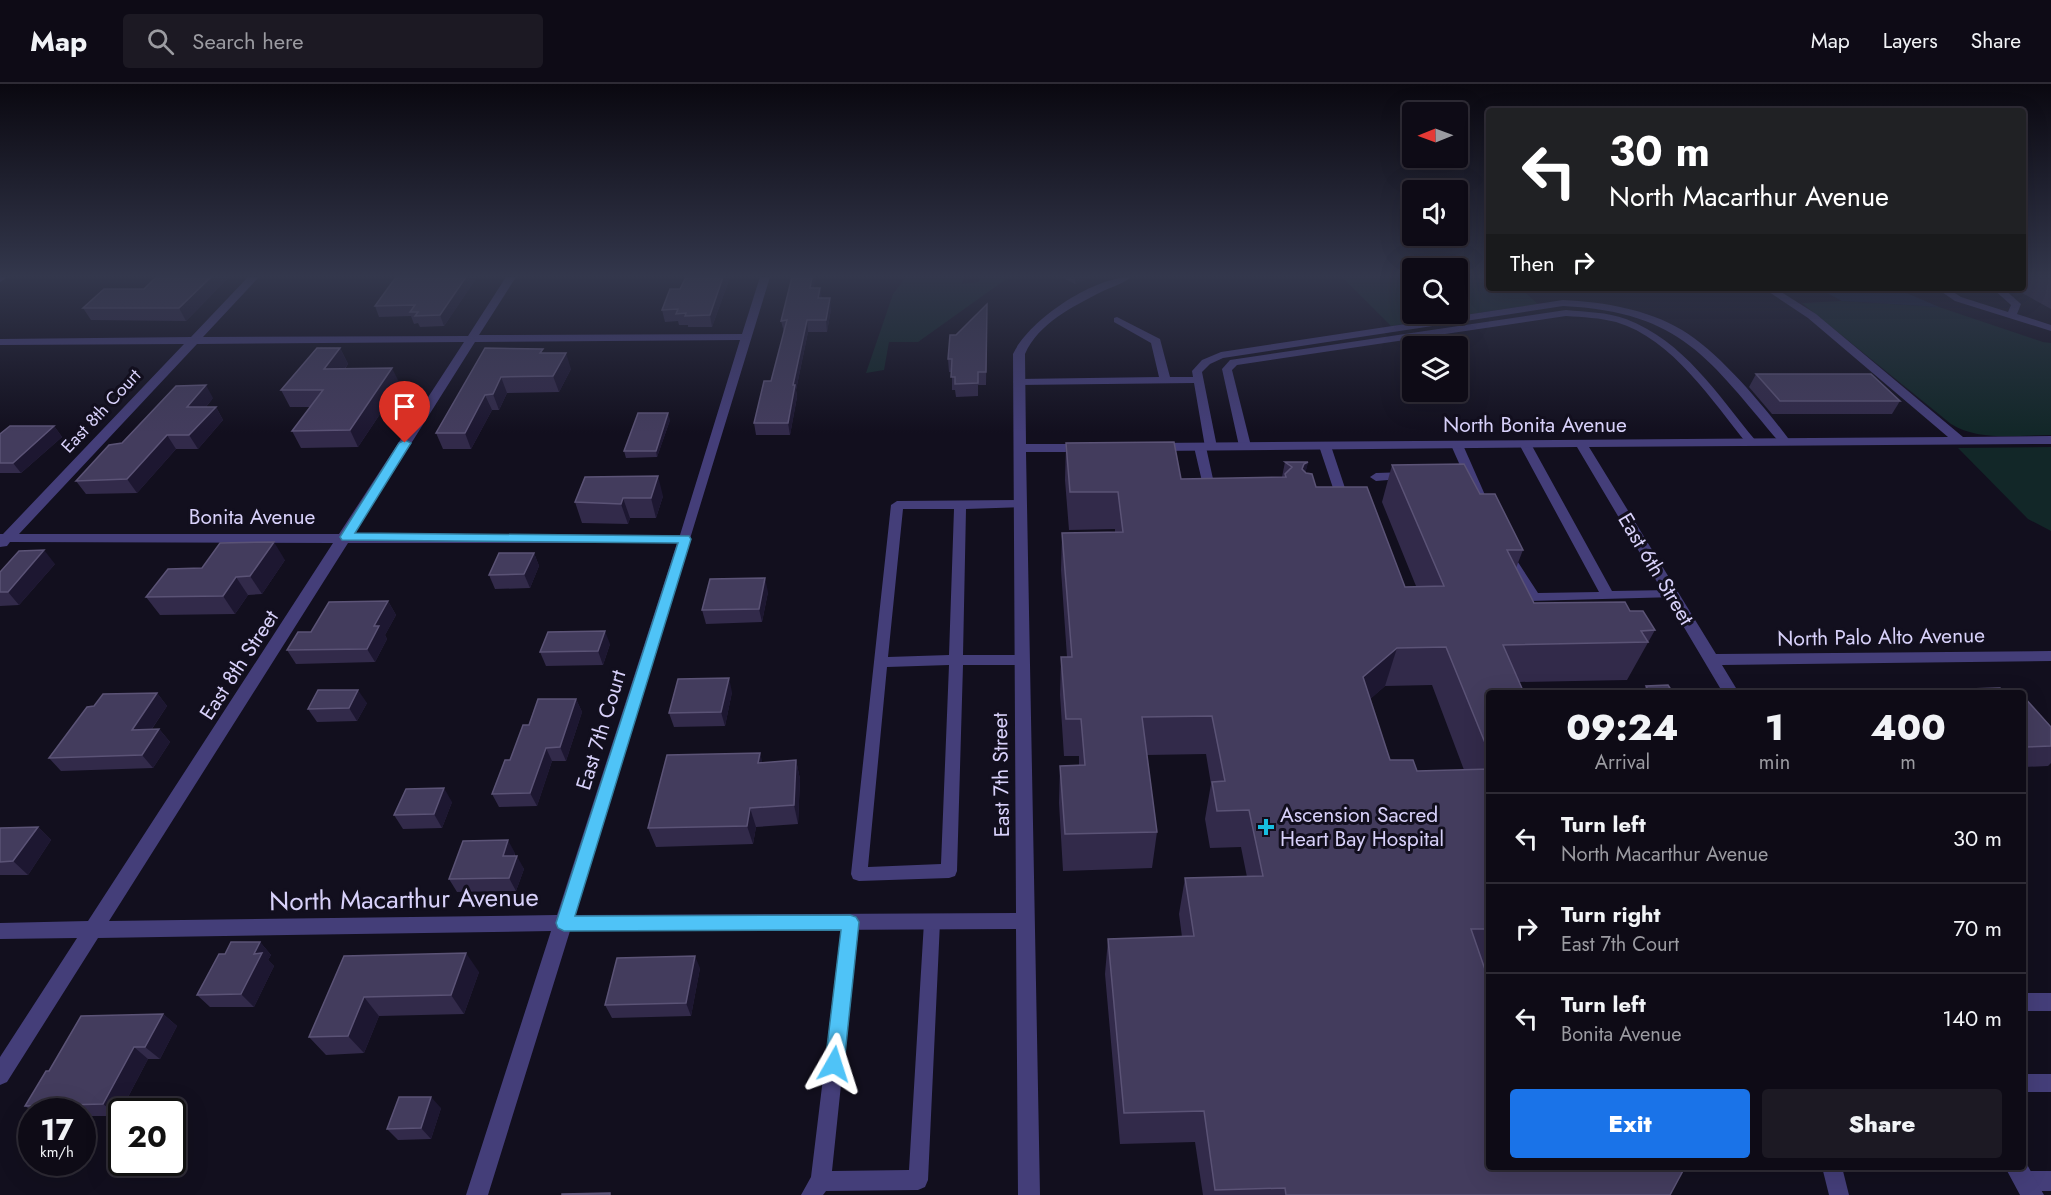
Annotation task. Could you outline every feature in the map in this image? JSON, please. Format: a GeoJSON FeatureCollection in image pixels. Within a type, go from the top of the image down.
{"type":"FeatureCollection","features":[{"type":"Feature","properties":{"kind":"street","name":"East 8th Court"},"geometry":{"type":"LineString","coordinates":[[2,540],[204,329]]}},
{"type":"Feature","properties":{"kind":"street","name":"East 8th Street"},"geometry":{"type":"LineString","coordinates":[[0,1075],[477,329]]}},
{"type":"Feature","properties":{"kind":"street","name":"East 7th Court"},"geometry":{"type":"LineString","coordinates":[[477,1195],[685,539],[749,329]]}},
{"type":"Feature","properties":{"kind":"street","name":"East 7th Street"},"geometry":{"type":"LineString","coordinates":[[1029,1195],[1018,382],[1019,354],[1026,339],[1038,329]]}},
{"type":"Feature","properties":{"kind":"street"},"geometry":{"type":"LineString","coordinates":[[1827,329],[1960,441]]}},
{"type":"Feature","properties":{"kind":"street"},"geometry":{"type":"LineString","coordinates":[[0,342],[746,337]]}},
{"type":"Feature","properties":{"kind":"street","name":"North Bonita Avenue"},"geometry":{"type":"LineString","coordinates":[[1143,447],[2051,440]]}},
{"type":"Feature","properties":{"kind":"street","name":"East 6th Street"},"geometry":{"type":"LineString","coordinates":[[1581,444],[1729,690]]}},
{"type":"Feature","properties":{"kind":"street"},"geometry":{"type":"LineString","coordinates":[[1020,448],[1098,448]]}},
{"type":"Feature","properties":{"kind":"street","name":"Bonita Avenue"},"geometry":{"type":"LineString","coordinates":[[2,540],[346,537],[685,539]]}},
{"type":"Feature","properties":{"kind":"street","name":"North Palo Alto Avenue"},"geometry":{"type":"LineString","coordinates":[[1711,660],[2051,656]]}},
{"type":"Feature","properties":{"kind":"street","name":"North Macarthur Avenue"},"geometry":{"type":"LineString","coordinates":[[0,931],[92,932],[564,923],[1026,921]]}},
{"type":"Feature","properties":{"kind":"street"},"geometry":{"type":"LineString","coordinates":[[2026,1002],[2051,1002]]}},
{"type":"Feature","properties":{"kind":"lane"},"geometry":{"type":"LineString","coordinates":[[1133,329],[1156,341],[1165,380]]}},
{"type":"Feature","properties":{"kind":"lane"},"geometry":{"type":"LineString","coordinates":[[1224,500],[1210,490],[1205,414],[1197,371],[1206,362],[1235,351],[1386,329]]}},
{"type":"Feature","properties":{"kind":"lane"},"geometry":{"type":"LineString","coordinates":[[1245,447],[1227,369],[1234,362],[1459,329]]}},
{"type":"Feature","properties":{"kind":"lane"},"geometry":{"type":"LineString","coordinates":[[1637,329],[1666,344],[1681,357],[1752,442]]}},
{"type":"Feature","properties":{"kind":"lane"},"geometry":{"type":"LineString","coordinates":[[1668,329],[1690,339],[1729,376],[1785,442]]}},
{"type":"Feature","properties":{"kind":"lane"},"geometry":{"type":"LineString","coordinates":[[1018,382],[1198,380]]}},
{"type":"Feature","properties":{"kind":"lane"},"geometry":{"type":"LineString","coordinates":[[1525,444],[1608,596]]}},
{"type":"Feature","properties":{"kind":"lane"},"geometry":{"type":"LineString","coordinates":[[1457,445],[1464,474],[1482,503]]}},
{"type":"Feature","properties":{"kind":"lane"},"geometry":{"type":"LineString","coordinates":[[1323,503],[1338,500],[1341,494],[1325,446]]}},
{"type":"Feature","properties":{"kind":"lane"},"geometry":{"type":"LineString","coordinates":[[1376,477],[1423,476]]}},
{"type":"Feature","properties":{"kind":"lane"},"geometry":{"type":"LineString","coordinates":[[960,505],[950,871],[859,874],[897,505],[1020,504]]}},
{"type":"Feature","properties":{"kind":"lane"},"geometry":{"type":"LineString","coordinates":[[1503,547],[1534,598],[1671,594]]}},
{"type":"Feature","properties":{"kind":"lane"},"geometry":{"type":"LineString","coordinates":[[882,662],[1022,660]]}},
{"type":"Feature","properties":{"kind":"lane"},"geometry":{"type":"LineString","coordinates":[[850,922],[816,1188],[918,1180],[933,922]]}},
{"type":"Feature","properties":{"kind":"lane"},"geometry":{"type":"LineString","coordinates":[[2026,1083],[2051,1083]]}},
{"type":"Feature","properties":{"kind":"lane"},"geometry":{"type":"LineString","coordinates":[[1833,1170],[1839,1195]]}},
{"type":"Feature","properties":{"kind":"lane"},"geometry":{"type":"LineString","coordinates":[[2024,1181],[2051,1180]]}},
{"type":"Feature","properties":{"kind":"green space"},"geometry":{"type":"Polygon","coordinates":[[[881,329],[936,329],[918,342],[889,342],[884,370],[866,373],[881,329]]]}},
{"type":"Feature","properties":{"kind":"green space"},"geometry":{"type":"Polygon","coordinates":[[[1834,329],[2004,329],[2051,343],[2051,435],[1987,435],[1962,430],[1951,424],[1834,329]]]}},
{"type":"Feature","properties":{"kind":"green space"},"geometry":{"type":"Polygon","coordinates":[[[2051,447],[2051,531],[2028,519],[1958,448],[2051,447]]]}},
{"type":"Feature","properties":{"kind":"building"},"geometry":{"type":"Polygon","coordinates":[[[785,329],[805,329],[793,385],[795,385],[788,423],[754,423],[764,381],[771,381],[785,329]]]}},
{"type":"Feature","properties":{"kind":"building"},"geometry":{"type":"Polygon","coordinates":[[[962,329],[987,329],[986,372],[978,372],[978,383],[955,384],[955,377],[951,377],[952,359],[948,359],[950,335],[956,335],[962,329]]]}},
{"type":"Feature","properties":{"kind":"building"},"geometry":{"type":"Polygon","coordinates":[[[317,348],[340,348],[324,369],[392,368],[350,430],[292,431],[323,390],[281,390],[317,348]]]}},
{"type":"Feature","properties":{"kind":"building"},"geometry":{"type":"Polygon","coordinates":[[[485,348],[543,349],[540,353],[566,353],[553,376],[501,377],[493,394],[485,395],[465,433],[436,433],[485,348]]]}},
{"type":"Feature","properties":{"kind":"building"},"geometry":{"type":"Polygon","coordinates":[[[1756,374],[1871,374],[1900,401],[1780,401],[1756,374]]]}},
{"type":"Feature","properties":{"kind":"building"},"geometry":{"type":"Polygon","coordinates":[[[206,385],[187,407],[216,407],[189,435],[167,435],[127,479],[76,481],[109,445],[122,443],[176,386],[206,385]]]}},
{"type":"Feature","properties":{"kind":"building"},"geometry":{"type":"Polygon","coordinates":[[[638,413],[668,413],[656,451],[624,451],[638,413]]]}},
{"type":"Feature","properties":{"kind":"building"},"geometry":{"type":"Polygon","coordinates":[[[10,426],[54,426],[13,463],[0,463],[0,434],[10,426]]]}},
{"type":"Feature","properties":{"kind":"building","name":"Ascension Sacred Heart Bay Hospital"},"geometry":{"type":"Polygon","coordinates":[[[1174,442],[1181,479],[1286,477],[1285,474],[1292,467],[1285,462],[1308,462],[1302,469],[1312,474],[1316,487],[1367,487],[1405,587],[1444,586],[1392,465],[1464,464],[1480,494],[1495,494],[1523,550],[1507,550],[1534,603],[1625,602],[1630,611],[1643,611],[1655,630],[1641,631],[1648,642],[1503,645],[1523,690],[1486,690],[1486,745],[1446,647],[1397,648],[1363,677],[1390,760],[1413,760],[1417,771],[1486,769],[1486,929],[1471,929],[1486,972],[1486,1170],[1683,1170],[1670,1195],[1286,1195],[1285,1188],[1215,1190],[1204,1111],[1124,1113],[1108,939],[1194,936],[1185,878],[1263,876],[1249,810],[1217,811],[1212,782],[1225,781],[1212,716],[1142,717],[1157,832],[1065,834],[1060,766],[1085,765],[1081,719],[1066,719],[1061,657],[1072,657],[1062,533],[1123,532],[1118,492],[1070,492],[1066,443],[1174,442]]]}},
{"type":"Feature","properties":{"kind":"building"},"geometry":{"type":"Polygon","coordinates":[[[658,476],[651,498],[623,498],[621,504],[575,502],[585,477],[658,476]]]}},
{"type":"Feature","properties":{"kind":"building"},"geometry":{"type":"Polygon","coordinates":[[[274,542],[250,576],[236,577],[223,596],[146,597],[168,569],[202,568],[220,543],[274,542]]]}},
{"type":"Feature","properties":{"kind":"building"},"geometry":{"type":"Polygon","coordinates":[[[44,550],[8,592],[0,592],[0,572],[19,551],[44,550]]]}},
{"type":"Feature","properties":{"kind":"building"},"geometry":{"type":"Polygon","coordinates":[[[499,553],[534,553],[524,574],[489,575],[499,553]]]}},
{"type":"Feature","properties":{"kind":"building"},"geometry":{"type":"Polygon","coordinates":[[[765,578],[759,609],[702,610],[710,579],[765,578]]]}},
{"type":"Feature","properties":{"kind":"building"},"geometry":{"type":"Polygon","coordinates":[[[388,601],[374,626],[379,626],[367,649],[287,650],[298,632],[311,632],[329,602],[388,601]]]}},
{"type":"Feature","properties":{"kind":"building"},"geometry":{"type":"Polygon","coordinates":[[[605,631],[598,651],[540,652],[548,632],[605,631]]]}},
{"type":"Feature","properties":{"kind":"building"},"geometry":{"type":"Polygon","coordinates":[[[729,678],[721,712],[669,713],[678,679],[729,678]]]}},
{"type":"Feature","properties":{"kind":"building"},"geometry":{"type":"Polygon","coordinates":[[[1668,685],[1671,690],[1648,690],[1646,686],[1668,685]]]}},
{"type":"Feature","properties":{"kind":"building"},"geometry":{"type":"Polygon","coordinates":[[[2000,688],[2002,690],[1970,690],[2000,688]]]}},
{"type":"Feature","properties":{"kind":"building"},"geometry":{"type":"Polygon","coordinates":[[[318,690],[358,690],[349,708],[308,709],[318,690]]]}},
{"type":"Feature","properties":{"kind":"building"},"geometry":{"type":"Polygon","coordinates":[[[157,693],[132,730],[159,729],[142,755],[49,758],[87,707],[94,706],[103,694],[157,693]]]}},
{"type":"Feature","properties":{"kind":"building"},"geometry":{"type":"Polygon","coordinates":[[[538,699],[576,699],[560,747],[546,748],[530,793],[492,794],[505,760],[510,760],[523,725],[529,725],[538,699]]]}},
{"type":"Feature","properties":{"kind":"building"},"geometry":{"type":"Polygon","coordinates":[[[2026,699],[2051,727],[2051,746],[2026,747],[2026,699]]]}},
{"type":"Feature","properties":{"kind":"building"},"geometry":{"type":"Polygon","coordinates":[[[760,753],[758,763],[796,760],[794,805],[750,808],[747,826],[648,828],[667,755],[760,753]]]}},
{"type":"Feature","properties":{"kind":"building"},"geometry":{"type":"Polygon","coordinates":[[[444,788],[434,814],[394,815],[406,789],[444,788]]]}},
{"type":"Feature","properties":{"kind":"building"},"geometry":{"type":"Polygon","coordinates":[[[38,827],[13,861],[0,862],[0,828],[38,827]]]}},
{"type":"Feature","properties":{"kind":"building"},"geometry":{"type":"Polygon","coordinates":[[[508,840],[503,856],[517,856],[509,878],[449,879],[463,841],[508,840]]]}},
{"type":"Feature","properties":{"kind":"building"},"geometry":{"type":"Polygon","coordinates":[[[231,942],[260,942],[254,954],[262,953],[241,994],[197,995],[219,954],[225,954],[231,942]]]}},
{"type":"Feature","properties":{"kind":"building"},"geometry":{"type":"Polygon","coordinates":[[[466,953],[451,995],[364,997],[348,1036],[309,1037],[344,956],[466,953]]]}},
{"type":"Feature","properties":{"kind":"building"},"geometry":{"type":"Polygon","coordinates":[[[695,956],[686,1003],[605,1005],[617,958],[695,956]]]}},
{"type":"Feature","properties":{"kind":"building"},"geometry":{"type":"Polygon","coordinates":[[[163,1014],[145,1047],[134,1047],[103,1104],[96,1104],[96,1098],[30,1098],[46,1071],[49,1071],[81,1016],[163,1014]]]}},
{"type":"Feature","properties":{"kind":"building"},"geometry":{"type":"Polygon","coordinates":[[[399,1097],[431,1097],[421,1128],[387,1129],[399,1097]]]}},
{"type":"Feature","properties":{"kind":"building"},"geometry":{"type":"Polygon","coordinates":[[[610,1193],[610,1195],[562,1195],[562,1194],[610,1193]]]}},
{"type":"Feature","properties":{"kind":"place","name":"Ascension Sacred Heart Bay Hospital"},"geometry":{"type":"Point","coordinates":[1266,827]}},
{"type":"Feature","properties":{"kind":"route"},"geometry":{"type":"LineString","coordinates":[[405,443],[346,537],[685,539],[564,923],[850,922],[834,1064]]}}]}
